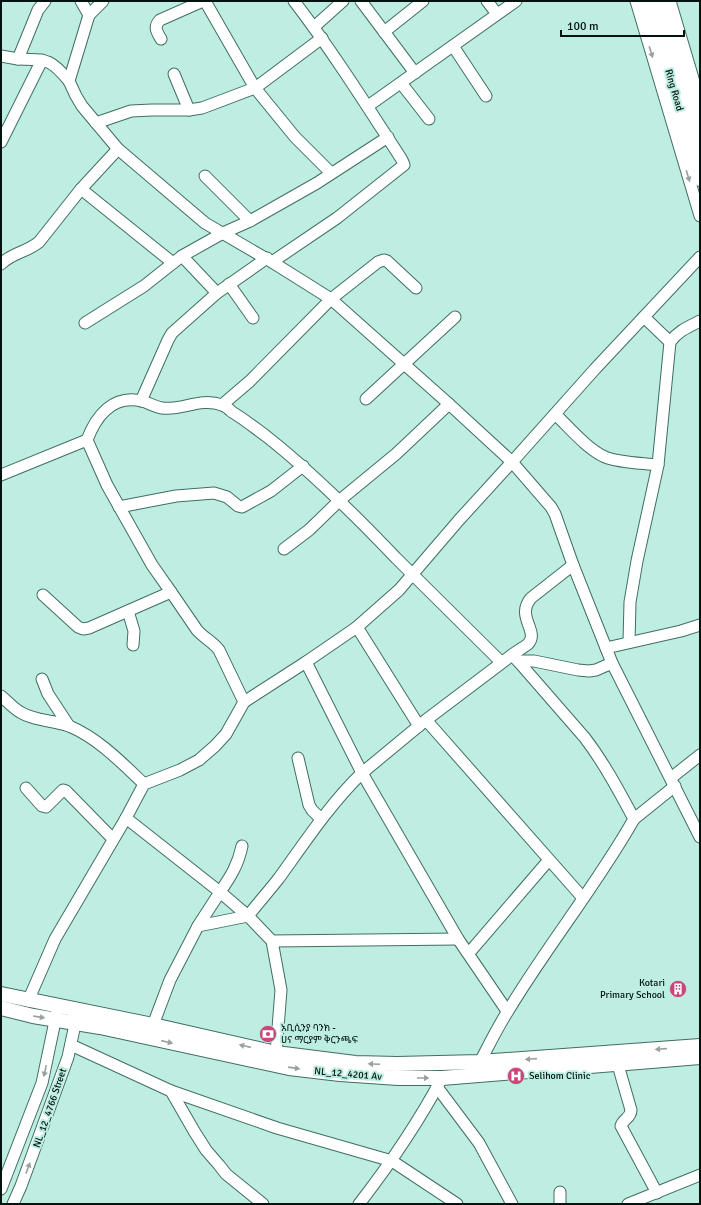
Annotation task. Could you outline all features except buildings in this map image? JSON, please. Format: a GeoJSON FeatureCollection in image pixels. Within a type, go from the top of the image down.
{"type":"FeatureCollection","features":[{"type":"Feature","properties":{"kind":"highway","name":"Ring Road"},"geometry":{"type":"LineString","coordinates":[[648,1],[700,178]]}},
{"type":"Feature","properties":{"kind":"highway","name":"Ring Road"},"geometry":{"type":"LineString","coordinates":[[660,1],[700,138]]}},
{"type":"Feature","properties":{"kind":"main road","name":"NL_12_4201 Av"},"geometry":{"type":"LineString","coordinates":[[1,994],[28,1001],[57,1013],[289,1068],[340,1074],[440,1082],[700,1057]]}},
{"type":"Feature","properties":{"kind":"main road","name":"NL_12_4201 Av"},"geometry":{"type":"LineString","coordinates":[[1,1008],[33,1016],[57,1013]]}},
{"type":"Feature","properties":{"kind":"main road","name":"NL_12_4201 Av"},"geometry":{"type":"LineString","coordinates":[[77,1017],[153,1025],[276,1053],[355,1063],[397,1064],[480,1062],[700,1046]]}},
{"type":"Feature","properties":{"kind":"street"},"geometry":{"type":"LineString","coordinates":[[18,59],[38,10],[45,1]]}},
{"type":"Feature","properties":{"kind":"street"},"geometry":{"type":"LineString","coordinates":[[81,1],[89,15]]}},
{"type":"Feature","properties":{"kind":"street"},"geometry":{"type":"LineString","coordinates":[[69,81],[89,15],[103,1]]}},
{"type":"Feature","properties":{"kind":"street"},"geometry":{"type":"LineString","coordinates":[[161,39],[155,28],[156,24],[160,20],[204,1],[255,88],[295,137],[331,173]]}},
{"type":"Feature","properties":{"kind":"street"},"geometry":{"type":"LineString","coordinates":[[141,401],[172,333],[229,284],[337,218],[403,166],[402,160],[368,106],[322,38],[294,1]]}},
{"type":"Feature","properties":{"kind":"street"},"geometry":{"type":"LineString","coordinates":[[314,27],[343,1]]}},
{"type":"Feature","properties":{"kind":"street"},"geometry":{"type":"LineString","coordinates":[[361,1],[415,73]]}},
{"type":"Feature","properties":{"kind":"street"},"geometry":{"type":"LineString","coordinates":[[384,32],[423,1]]}},
{"type":"Feature","properties":{"kind":"street"},"geometry":{"type":"LineString","coordinates":[[486,1],[497,14]]}},
{"type":"Feature","properties":{"kind":"street"},"geometry":{"type":"LineString","coordinates":[[368,106],[516,1]]}},
{"type":"Feature","properties":{"kind":"street"},"geometry":{"type":"LineString","coordinates":[[636,1],[700,216]]}},
{"type":"Feature","properties":{"kind":"street"},"geometry":{"type":"LineString","coordinates":[[670,1],[700,102]]}},
{"type":"Feature","properties":{"kind":"street"},"geometry":{"type":"LineString","coordinates":[[96,123],[131,111],[189,110],[202,108],[255,88],[322,38]]}},
{"type":"Feature","properties":{"kind":"street"},"geometry":{"type":"LineString","coordinates":[[453,46],[486,96]]}},
{"type":"Feature","properties":{"kind":"street"},"geometry":{"type":"LineString","coordinates":[[1,56],[18,59],[42,60],[57,67],[69,81],[76,96],[96,123],[118,149],[205,223],[270,260],[331,299],[404,363],[512,462],[551,507],[555,514],[573,565],[612,664],[700,837]]}},
{"type":"Feature","properties":{"kind":"street"},"geometry":{"type":"LineString","coordinates":[[1,142],[42,60]]}},
{"type":"Feature","properties":{"kind":"street"},"geometry":{"type":"LineString","coordinates":[[174,74],[189,110]]}},
{"type":"Feature","properties":{"kind":"street"},"geometry":{"type":"LineString","coordinates":[[401,83],[429,119]]}},
{"type":"Feature","properties":{"kind":"street"},"geometry":{"type":"LineString","coordinates":[[85,323],[144,286],[182,256],[224,233],[250,221],[317,183],[388,137]]}},
{"type":"Feature","properties":{"kind":"street"},"geometry":{"type":"LineString","coordinates":[[1,264],[10,257],[32,248],[39,242],[81,189],[118,149]]}},
{"type":"Feature","properties":{"kind":"street"},"geometry":{"type":"LineString","coordinates":[[205,176],[250,221]]}},
{"type":"Feature","properties":{"kind":"street"},"geometry":{"type":"LineString","coordinates":[[81,189],[173,263]]}},
{"type":"Feature","properties":{"kind":"street"},"geometry":{"type":"LineString","coordinates":[[182,256],[217,293]]}},
{"type":"Feature","properties":{"kind":"street"},"geometry":{"type":"LineString","coordinates":[[28,1001],[55,939],[126,818],[144,784],[180,770],[199,760],[226,734],[244,702],[357,627],[399,590],[459,520],[700,257]]}},
{"type":"Feature","properties":{"kind":"street"},"geometry":{"type":"LineString","coordinates":[[222,405],[250,381],[331,299],[378,262],[384,260],[387,261],[416,288]]}},
{"type":"Feature","properties":{"kind":"street"},"geometry":{"type":"LineString","coordinates":[[229,284],[253,318]]}},
{"type":"Feature","properties":{"kind":"street"},"geometry":{"type":"LineString","coordinates":[[366,399],[455,317]]}},
{"type":"Feature","properties":{"kind":"street"},"geometry":{"type":"LineString","coordinates":[[644,317],[670,342]]}},
{"type":"Feature","properties":{"kind":"street"},"geometry":{"type":"LineString","coordinates":[[628,642],[630,602],[637,561],[658,465],[670,342],[680,331],[700,321]]}},
{"type":"Feature","properties":{"kind":"street"},"geometry":{"type":"LineString","coordinates":[[244,702],[219,650],[197,630],[152,565],[107,485],[88,440],[93,425],[101,414],[116,402],[125,400],[141,401],[161,408],[200,402],[222,405],[245,420],[303,466],[340,500],[501,662]]}},
{"type":"Feature","properties":{"kind":"street"},"geometry":{"type":"LineString","coordinates":[[284,549],[309,530],[340,500],[396,454],[449,404]]}},
{"type":"Feature","properties":{"kind":"street"},"geometry":{"type":"LineString","coordinates":[[555,414],[590,447],[604,456],[612,459],[658,465]]}},
{"type":"Feature","properties":{"kind":"street"},"geometry":{"type":"LineString","coordinates":[[1,475],[88,440]]}},
{"type":"Feature","properties":{"kind":"street"},"geometry":{"type":"LineString","coordinates":[[119,507],[176,496],[214,493],[227,497],[238,506],[242,507],[271,490],[303,466]]}},
{"type":"Feature","properties":{"kind":"street"},"geometry":{"type":"LineString","coordinates":[[515,658],[527,645],[532,635],[525,616],[527,603],[531,598],[573,565]]}},
{"type":"Feature","properties":{"kind":"street"},"geometry":{"type":"LineString","coordinates":[[43,595],[78,627],[83,629],[171,592]]}},
{"type":"Feature","properties":{"kind":"street"},"geometry":{"type":"LineString","coordinates":[[128,611],[134,631],[133,645]]}},
{"type":"Feature","properties":{"kind":"street"},"geometry":{"type":"LineString","coordinates":[[606,648],[681,631],[700,625]]}},
{"type":"Feature","properties":{"kind":"street"},"geometry":{"type":"LineString","coordinates":[[357,627],[422,723],[583,898]]}},
{"type":"Feature","properties":{"kind":"street"},"geometry":{"type":"LineString","coordinates":[[515,658],[590,743],[615,781],[634,819]]}},
{"type":"Feature","properties":{"kind":"street"},"geometry":{"type":"LineString","coordinates":[[198,926],[248,916],[277,880],[321,819],[346,789],[362,773],[422,723],[501,662],[515,658],[589,671],[612,664]]}},
{"type":"Feature","properties":{"kind":"street"},"geometry":{"type":"LineString","coordinates":[[306,662],[362,773],[458,938],[507,1011]]}},
{"type":"Feature","properties":{"kind":"street"},"geometry":{"type":"LineString","coordinates":[[42,679],[48,694],[69,726]]}},
{"type":"Feature","properties":{"kind":"street"},"geometry":{"type":"LineString","coordinates":[[1,696],[19,712],[28,716],[69,726],[101,746],[144,784]]}},
{"type":"Feature","properties":{"kind":"street"},"geometry":{"type":"LineString","coordinates":[[480,1062],[507,1011],[614,854],[634,819],[700,755]]}},
{"type":"Feature","properties":{"kind":"street"},"geometry":{"type":"LineString","coordinates":[[298,758],[309,805],[321,819]]}},
{"type":"Feature","properties":{"kind":"street"},"geometry":{"type":"LineString","coordinates":[[26,788],[42,806],[46,807],[61,792],[66,791],[113,839]]}},
{"type":"Feature","properties":{"kind":"street"},"geometry":{"type":"LineString","coordinates":[[126,818],[220,892],[248,916],[272,941],[280,990],[276,1053]]}},
{"type":"Feature","properties":{"kind":"street"},"geometry":{"type":"LineString","coordinates":[[153,1025],[170,980],[198,926],[235,870],[240,860],[242,846]]}},
{"type":"Feature","properties":{"kind":"street"},"geometry":{"type":"LineString","coordinates":[[469,953],[548,860]]}},
{"type":"Feature","properties":{"kind":"street"},"geometry":{"type":"LineString","coordinates":[[272,941],[458,938]]}},
{"type":"Feature","properties":{"kind":"street","name":"NL_12_4766 Street"},"geometry":{"type":"LineString","coordinates":[[1,1189],[42,1083],[57,1013]]}},
{"type":"Feature","properties":{"kind":"street","name":"NL_12_4766 Street"},"geometry":{"type":"LineString","coordinates":[[13,1204],[45,1122],[71,1046],[77,1017]]}},
{"type":"Feature","properties":{"kind":"street"},"geometry":{"type":"LineString","coordinates":[[71,1046],[172,1091],[277,1128],[392,1161],[457,1204]]}},
{"type":"Feature","properties":{"kind":"street"},"geometry":{"type":"LineString","coordinates":[[618,1065],[631,1110],[630,1116],[624,1120],[621,1126],[657,1193]]}},
{"type":"Feature","properties":{"kind":"street"},"geometry":{"type":"LineString","coordinates":[[359,1204],[392,1161],[419,1119],[440,1082],[479,1143],[512,1204]]}},
{"type":"Feature","properties":{"kind":"street"},"geometry":{"type":"LineString","coordinates":[[172,1091],[206,1150],[226,1174],[263,1204]]}},
{"type":"Feature","properties":{"kind":"street"},"geometry":{"type":"LineString","coordinates":[[628,1204],[700,1175]]}},
{"type":"Feature","properties":{"kind":"street"},"geometry":{"type":"LineString","coordinates":[[560,1192],[560,1204]]}},
{"type":"Feature","properties":{"kind":"place","name":"Kotari Primary School"},"geometry":{"type":"Point","coordinates":[678,989]}},
{"type":"Feature","properties":{"kind":"place","name":"አቢሲንያ ባንክ - ሀና ማርያም ቅርንጫፍ"},"geometry":{"type":"Point","coordinates":[268,1034]}},
{"type":"Feature","properties":{"kind":"place","name":"Selihom Clinic"},"geometry":{"type":"Point","coordinates":[516,1076]}}]}
